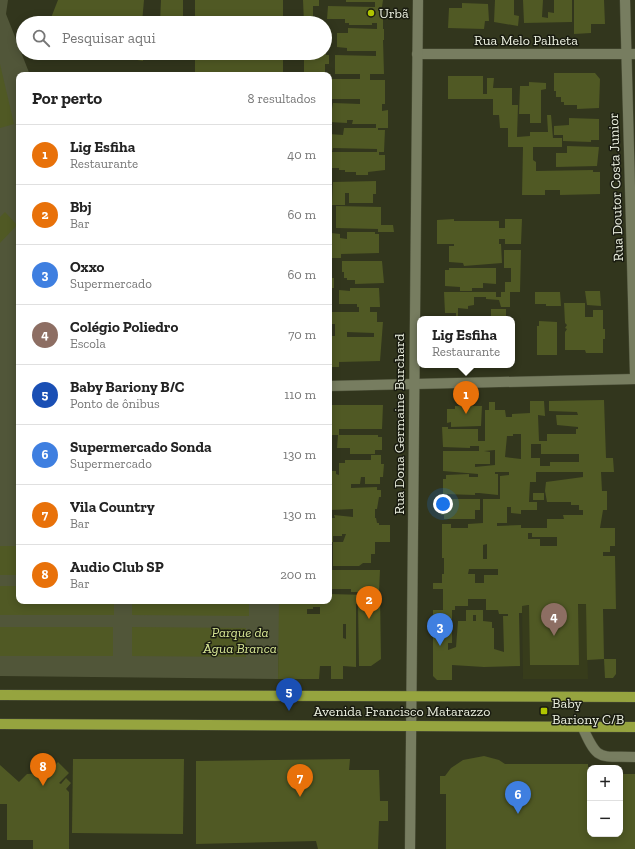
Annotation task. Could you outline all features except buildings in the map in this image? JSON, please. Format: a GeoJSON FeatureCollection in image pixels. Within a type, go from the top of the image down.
{"type":"FeatureCollection","features":[{"type":"Feature","properties":{"kind":"main road","name":"Avenida Francisco Matarazzo"},"geometry":{"type":"LineString","coordinates":[[0,695],[635,697]]}},
{"type":"Feature","properties":{"kind":"main road","name":"Avenida Francisco Matarazzo"},"geometry":{"type":"LineString","coordinates":[[0,724],[635,726]]}},
{"type":"Feature","properties":{"kind":"street","name":"Rua Dona Germaine Burchard"},"geometry":{"type":"LineString","coordinates":[[410,849],[413,384],[418,0]]}},
{"type":"Feature","properties":{"kind":"street","name":"Rua Doutor Costa Junior"},"geometry":{"type":"LineString","coordinates":[[625,0],[631,54],[635,374]]}},
{"type":"Feature","properties":{"kind":"street","name":"Rua Melo Palheta"},"geometry":{"type":"LineString","coordinates":[[417,54],[631,54]]}},
{"type":"Feature","properties":{"kind":"street"},"geometry":{"type":"LineString","coordinates":[[332,386],[635,379]]}},
{"type":"Feature","properties":{"kind":"street"},"geometry":{"type":"LineString","coordinates":[[582,726],[591,746],[597,754],[603,756],[635,757]]}},
{"type":"Feature","properties":{"kind":"shaded area"},"geometry":{"type":"Polygon","coordinates":[[[586,604],[588,679],[523,679],[522,606],[586,604]]]}},
{"type":"Feature","properties":{"kind":"green space","name":"Parque da Água Branca"},"geometry":{"type":"Polygon","coordinates":[[[0,0],[8,0],[6,14],[16,39],[16,60],[24,60],[29,72],[16,72],[16,604],[280,604],[278,679],[0,676],[0,0]]]}},
{"type":"Feature","properties":{"kind":"place","name":"Urbã"},"geometry":{"type":"Point","coordinates":[371,13]}},
{"type":"Feature","properties":{"kind":"place","name":"Lig Esfiha"},"geometry":{"type":"Point","coordinates":[466,414]}},
{"type":"Feature","properties":{"kind":"place","name":"Bbj"},"geometry":{"type":"Point","coordinates":[369,619]}},
{"type":"Feature","properties":{"kind":"place","name":"Colégio Poliedro"},"geometry":{"type":"Point","coordinates":[554,636]}},
{"type":"Feature","properties":{"kind":"place","name":"Oxxo"},"geometry":{"type":"Point","coordinates":[440,646]}},
{"type":"Feature","properties":{"kind":"place","name":"Baby Bariony B/C"},"geometry":{"type":"Point","coordinates":[289,711]}},
{"type":"Feature","properties":{"kind":"place","name":"Baby Bariony C/B"},"geometry":{"type":"Point","coordinates":[544,711]}},
{"type":"Feature","properties":{"kind":"place","name":"Audio Club SP"},"geometry":{"type":"Point","coordinates":[43,786]}},
{"type":"Feature","properties":{"kind":"place","name":"Vila Country"},"geometry":{"type":"Point","coordinates":[300,797]}},
{"type":"Feature","properties":{"kind":"place","name":"Supermercado Sonda"},"geometry":{"type":"Point","coordinates":[518,814]}}]}
